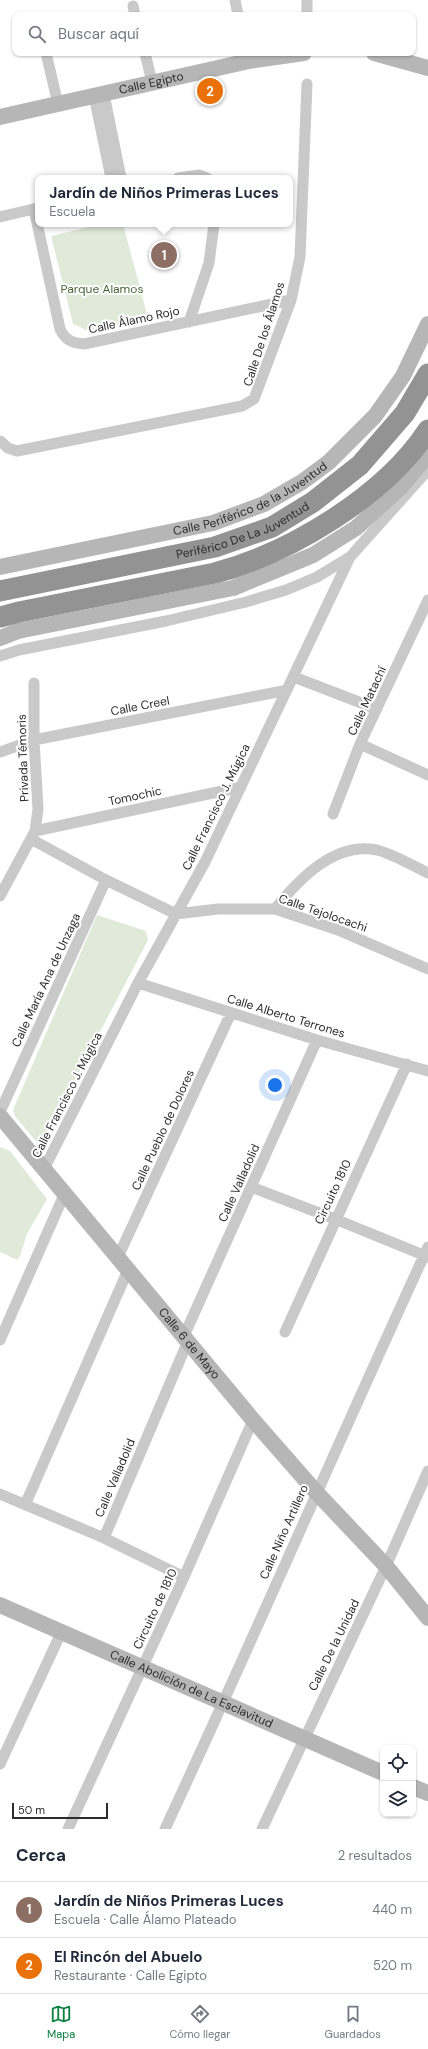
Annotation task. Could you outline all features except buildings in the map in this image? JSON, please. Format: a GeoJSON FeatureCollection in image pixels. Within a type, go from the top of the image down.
{"type":"FeatureCollection","features":[{"type":"Feature","properties":{"kind":"highway","name":"Periférico De La Juventud"},"geometry":{"type":"LineString","coordinates":[[0,591],[215,547],[272,527],[313,502],[360,465],[405,413],[428,374]]}},
{"type":"Feature","properties":{"kind":"highway"},"geometry":{"type":"LineString","coordinates":[[0,617],[215,573],[246,565],[284,548],[330,520],[385,480],[428,430]]}},
{"type":"Feature","properties":{"kind":"main road","name":"Calle Egipto"},"geometry":{"type":"LineString","coordinates":[[0,117],[99,95],[248,57],[262,56]]}},
{"type":"Feature","properties":{"kind":"main road"},"geometry":{"type":"LineString","coordinates":[[385,56],[428,68]]}},
{"type":"Feature","properties":{"kind":"main road","name":"Calle Periférico de la Juventud"},"geometry":{"type":"LineString","coordinates":[[0,567],[212,522],[264,504],[302,482],[329,462],[374,416],[404,376],[428,324]]}},
{"type":"Feature","properties":{"kind":"main road"},"geometry":{"type":"LineString","coordinates":[[0,638],[18,631],[233,588],[313,555],[356,528],[400,488],[428,455]]}},
{"type":"Feature","properties":{"kind":"main road","name":"Calle 6 de Mayo"},"geometry":{"type":"LineString","coordinates":[[0,1116],[64,1195],[118,1257],[254,1420],[316,1492],[386,1566],[428,1618]]}},
{"type":"Feature","properties":{"kind":"main road","name":"Calle Abolición de La Esclavitud"},"geometry":{"type":"LineString","coordinates":[[0,1605],[380,1772]]}},
{"type":"Feature","properties":{"kind":"main road"},"geometry":{"type":"LineString","coordinates":[[416,1787],[428,1793]]}},
{"type":"Feature","properties":{"kind":"street"},"geometry":{"type":"LineString","coordinates":[[235,0],[237,12]]}},
{"type":"Feature","properties":{"kind":"street"},"geometry":{"type":"LineString","coordinates":[[307,0],[307,12]]}},
{"type":"Feature","properties":{"kind":"street"},"geometry":{"type":"LineString","coordinates":[[47,56],[58,104]]}},
{"type":"Feature","properties":{"kind":"street"},"geometry":{"type":"LineString","coordinates":[[146,56],[152,82]]}},
{"type":"Feature","properties":{"kind":"street","name":"Calle De los Álamos"},"geometry":{"type":"LineString","coordinates":[[0,441],[8,448],[17,451],[249,403],[258,394],[292,300],[300,257],[307,84]]}},
{"type":"Feature","properties":{"kind":"street"},"geometry":{"type":"LineString","coordinates":[[99,95],[111,175]]}},
{"type":"Feature","properties":{"kind":"street"},"geometry":{"type":"LineString","coordinates":[[99,95],[120,175]]}},
{"type":"Feature","properties":{"kind":"street"},"geometry":{"type":"LineString","coordinates":[[0,217],[35,209]]}},
{"type":"Feature","properties":{"kind":"street","name":"Calle Álamo Rojo"},"geometry":{"type":"LineString","coordinates":[[40,227],[60,329],[68,340],[74,343],[84,344],[292,300]]}},
{"type":"Feature","properties":{"kind":"street"},"geometry":{"type":"LineString","coordinates":[[189,322],[209,263],[214,227]]}},
{"type":"Feature","properties":{"kind":"street","name":"Calle Francisco J. Múgica"},"geometry":{"type":"LineString","coordinates":[[44,1169],[138,983],[205,862],[350,557],[428,470]]}},
{"type":"Feature","properties":{"kind":"street"},"geometry":{"type":"LineString","coordinates":[[0,656],[19,650],[166,621],[246,602],[286,590],[316,577],[350,557]]}},
{"type":"Feature","properties":{"kind":"street","name":"Calle Matachí"},"geometry":{"type":"LineString","coordinates":[[334,814],[360,744],[428,600]]}},
{"type":"Feature","properties":{"kind":"street"},"geometry":{"type":"LineString","coordinates":[[294,677],[377,709]]}},
{"type":"Feature","properties":{"kind":"street","name":"Privada Témoris"},"geometry":{"type":"LineString","coordinates":[[33,835],[38,809],[34,740],[34,683]]}},
{"type":"Feature","properties":{"kind":"street","name":"Calle Creel"},"geometry":{"type":"LineString","coordinates":[[0,752],[34,740],[287,690]]}},
{"type":"Feature","properties":{"kind":"street"},"geometry":{"type":"LineString","coordinates":[[360,744],[428,775]]}},
{"type":"Feature","properties":{"kind":"street","name":"Tomochic"},"geometry":{"type":"LineString","coordinates":[[33,835],[241,787]]}},
{"type":"Feature","properties":{"kind":"street"},"geometry":{"type":"LineString","coordinates":[[0,896],[4,878],[33,835],[106,880],[176,914]]}},
{"type":"Feature","properties":{"kind":"street"},"geometry":{"type":"LineString","coordinates":[[275,909],[306,874],[323,862],[353,851],[378,851],[428,873]]}},
{"type":"Feature","properties":{"kind":"street","name":"Calle María Ana de Unzaga"},"geometry":{"type":"LineString","coordinates":[[0,1112],[106,880]]}},
{"type":"Feature","properties":{"kind":"street","name":"Calle Tejolocachi"},"geometry":{"type":"LineString","coordinates":[[176,914],[218,909],[275,909],[338,930],[428,969]]}},
{"type":"Feature","properties":{"kind":"street","name":"Calle Alberto Terrones"},"geometry":{"type":"LineString","coordinates":[[138,983],[317,1040],[428,1071]]}},
{"type":"Feature","properties":{"kind":"street","name":"Calle Pueblo de Dolores"},"geometry":{"type":"LineString","coordinates":[[118,1257],[231,1013]]}},
{"type":"Feature","properties":{"kind":"street","name":"Calle Valladolid"},"geometry":{"type":"LineString","coordinates":[[104,1538],[186,1338],[251,1187],[317,1040]]}},
{"type":"Feature","properties":{"kind":"street","name":"Circuito 1810"},"geometry":{"type":"LineString","coordinates":[[285,1332],[335,1219],[407,1064]]}},
{"type":"Feature","properties":{"kind":"street"},"geometry":{"type":"LineString","coordinates":[[251,1187],[427,1253]]}},
{"type":"Feature","properties":{"kind":"street"},"geometry":{"type":"LineString","coordinates":[[0,1340],[64,1195]]}},
{"type":"Feature","properties":{"kind":"street","name":"Calle Niño Artillero"},"geometry":{"type":"LineString","coordinates":[[165,1829],[223,1703],[316,1492],[427,1253]]}},
{"type":"Feature","properties":{"kind":"street"},"geometry":{"type":"LineString","coordinates":[[25,1505],[128,1270]]}},
{"type":"Feature","properties":{"kind":"street","name":"Circuito de 1810"},"geometry":{"type":"LineString","coordinates":[[68,1829],[184,1577],[254,1420]]}},
{"type":"Feature","properties":{"kind":"street","name":"Calle De la Unidad"},"geometry":{"type":"LineString","coordinates":[[262,1829],[386,1566],[428,1471]]}},
{"type":"Feature","properties":{"kind":"street"},"geometry":{"type":"LineString","coordinates":[[0,1494],[104,1538],[184,1577]]}},
{"type":"Feature","properties":{"kind":"street"},"geometry":{"type":"LineString","coordinates":[[0,1764],[61,1633]]}},
{"type":"Feature","properties":{"kind":"green space","name":"Parque Alamos"},"geometry":{"type":"Polygon","coordinates":[[[89,227],[124,227],[148,318],[89,331],[73,324],[51,236],[89,227]]]}},
{"type":"Feature","properties":{"kind":"green space"},"geometry":{"type":"Polygon","coordinates":[[[97,915],[146,931],[148,940],[42,1143],[39,1145],[15,1116],[13,1110],[97,915]]]}},
{"type":"Feature","properties":{"kind":"green space"},"geometry":{"type":"Polygon","coordinates":[[[0,1147],[10,1151],[47,1199],[27,1234],[20,1256],[17,1260],[0,1252],[0,1147]]]}},
{"type":"Feature","properties":{"kind":"place","name":"El Rincón del Abuelo"},"geometry":{"type":"Point","coordinates":[210,91]}},
{"type":"Feature","properties":{"kind":"place","name":"Jardín de Niños Primeras Luces"},"geometry":{"type":"Point","coordinates":[164,255]}}]}
